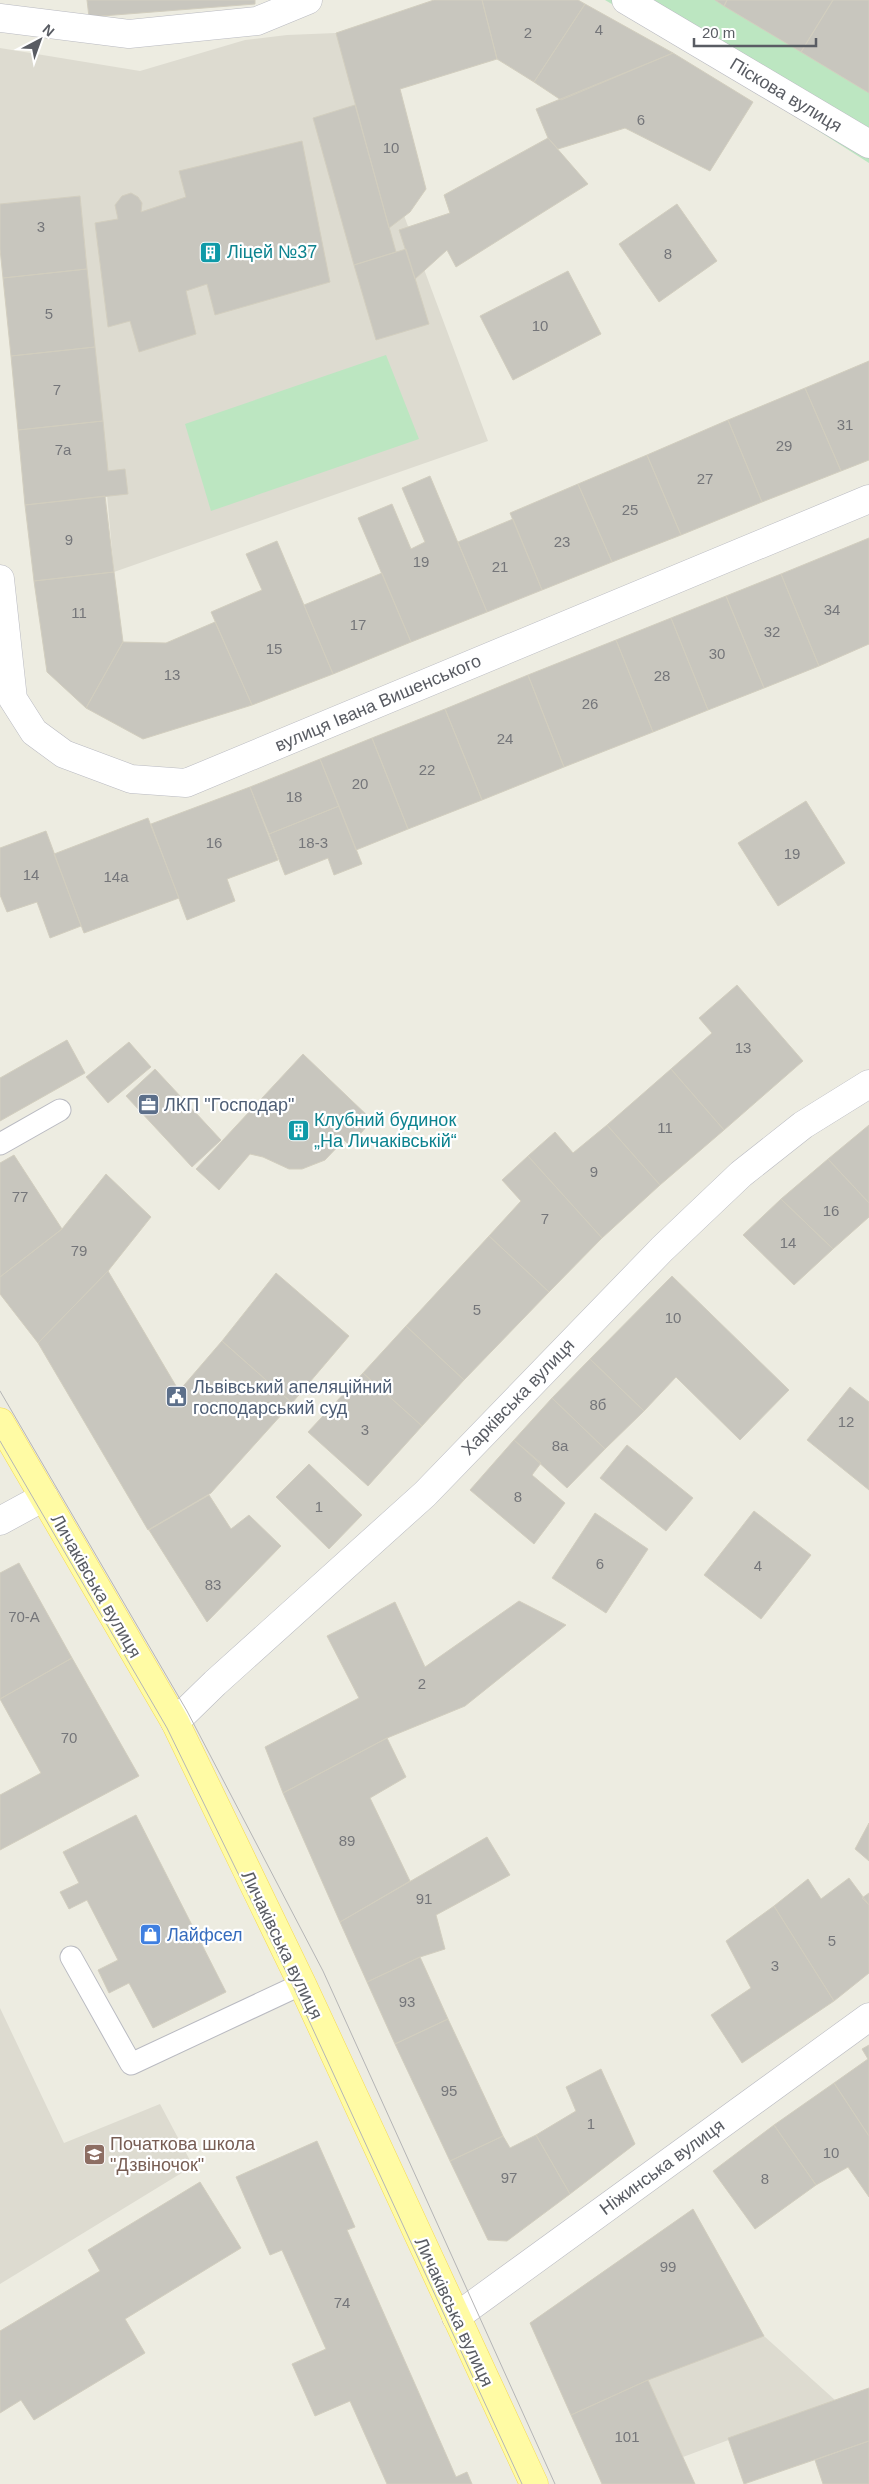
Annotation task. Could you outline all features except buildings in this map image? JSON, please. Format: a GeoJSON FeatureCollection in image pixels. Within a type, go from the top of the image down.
{"type":"FeatureCollection","features":[{"type":"Feature","properties":{"kind":"main road","name":"Личаківська вулиця"},"geometry":{"type":"LineString","coordinates":[[0,1422],[175,1722],[302,1984],[534,2484]]}},
{"type":"Feature","properties":{"kind":"street"},"geometry":{"type":"LineString","coordinates":[[0,18],[130,34],[257,22],[308,0]]}},
{"type":"Feature","properties":{"kind":"street","name":"Піскова вулиця"},"geometry":{"type":"LineString","coordinates":[[626,0],[869,144]]}},
{"type":"Feature","properties":{"kind":"street","name":"вулиця Івана Вишенського"},"geometry":{"type":"LineString","coordinates":[[0,579],[13,699],[34,732],[64,754],[131,779],[186,783],[869,499]]}},
{"type":"Feature","properties":{"kind":"street","name":"Харківська вулиця"},"geometry":{"type":"LineString","coordinates":[[175,1722],[215,1683],[425,1494],[662,1249],[741,1174],[803,1125],[869,1084]]}},
{"type":"Feature","properties":{"kind":"street"},"geometry":{"type":"LineString","coordinates":[[0,1521],[44,1497]]}},
{"type":"Feature","properties":{"kind":"street","name":"Ніжинська вулиця"},"geometry":{"type":"LineString","coordinates":[[456,2316],[869,2017]]}},
{"type":"Feature","properties":{"kind":"lane"},"geometry":{"type":"LineString","coordinates":[[0,1144],[60,1110]]}},
{"type":"Feature","properties":{"kind":"lane"},"geometry":{"type":"LineString","coordinates":[[71,1957],[131,2064],[302,1984]]}},
{"type":"Feature","properties":{"kind":"shaded area"},"geometry":{"type":"Polygon","coordinates":[[[336,33],[488,441],[114,572],[80,196],[0,204],[0,48],[140,71],[245,40],[287,35],[336,33]]]}},
{"type":"Feature","properties":{"kind":"shaded area","name":"Початкова школа \"Дзвіночок\""},"geometry":{"type":"Polygon","coordinates":[[[0,2008],[64,2143],[160,2104],[193,2166],[0,2284],[0,2008]]]}},
{"type":"Feature","properties":{"kind":"shaded area"},"geometry":{"type":"Polygon","coordinates":[[[693,2209],[764,2336],[835,2400],[683,2457],[648,2380],[571,2415],[530,2323],[693,2209]]]}},
{"type":"Feature","properties":{"kind":"green space"},"geometry":{"type":"Polygon","coordinates":[[[605,0],[869,0],[869,163],[721,69],[605,0]]]}},
{"type":"Feature","properties":{"kind":"green space"},"geometry":{"type":"Polygon","coordinates":[[[386,355],[419,439],[211,511],[185,424],[386,355]]]}},
{"type":"Feature","properties":{"kind":"tram line"},"geometry":{"type":"LineString","coordinates":[[0,1391],[187,1711],[323,1971],[555,2484]]}},
{"type":"Feature","properties":{"kind":"tram line"},"geometry":{"type":"LineString","coordinates":[[0,1441],[167,1728],[294,1988],[522,2484]]}},
{"type":"Feature","properties":{"kind":"place","name":"Ліцей №37"},"geometry":{"type":"Point","coordinates":[211,252]}},
{"type":"Feature","properties":{"kind":"place","name":"ЛКП \"Господар\""},"geometry":{"type":"Point","coordinates":[148,1105]}},
{"type":"Feature","properties":{"kind":"place","name":"Клубний будинок „На Личаківській“"},"geometry":{"type":"Point","coordinates":[298,1130]}},
{"type":"Feature","properties":{"kind":"place","name":"Львівський апеляційний господарський суд"},"geometry":{"type":"Point","coordinates":[177,1397]}},
{"type":"Feature","properties":{"kind":"place","name":"Лайфсел"},"geometry":{"type":"Point","coordinates":[151,1935]}},
{"type":"Feature","properties":{"kind":"place","name":"Початкова школа \"Дзвіночок\""},"geometry":{"type":"Point","coordinates":[94,2154]}}]}
